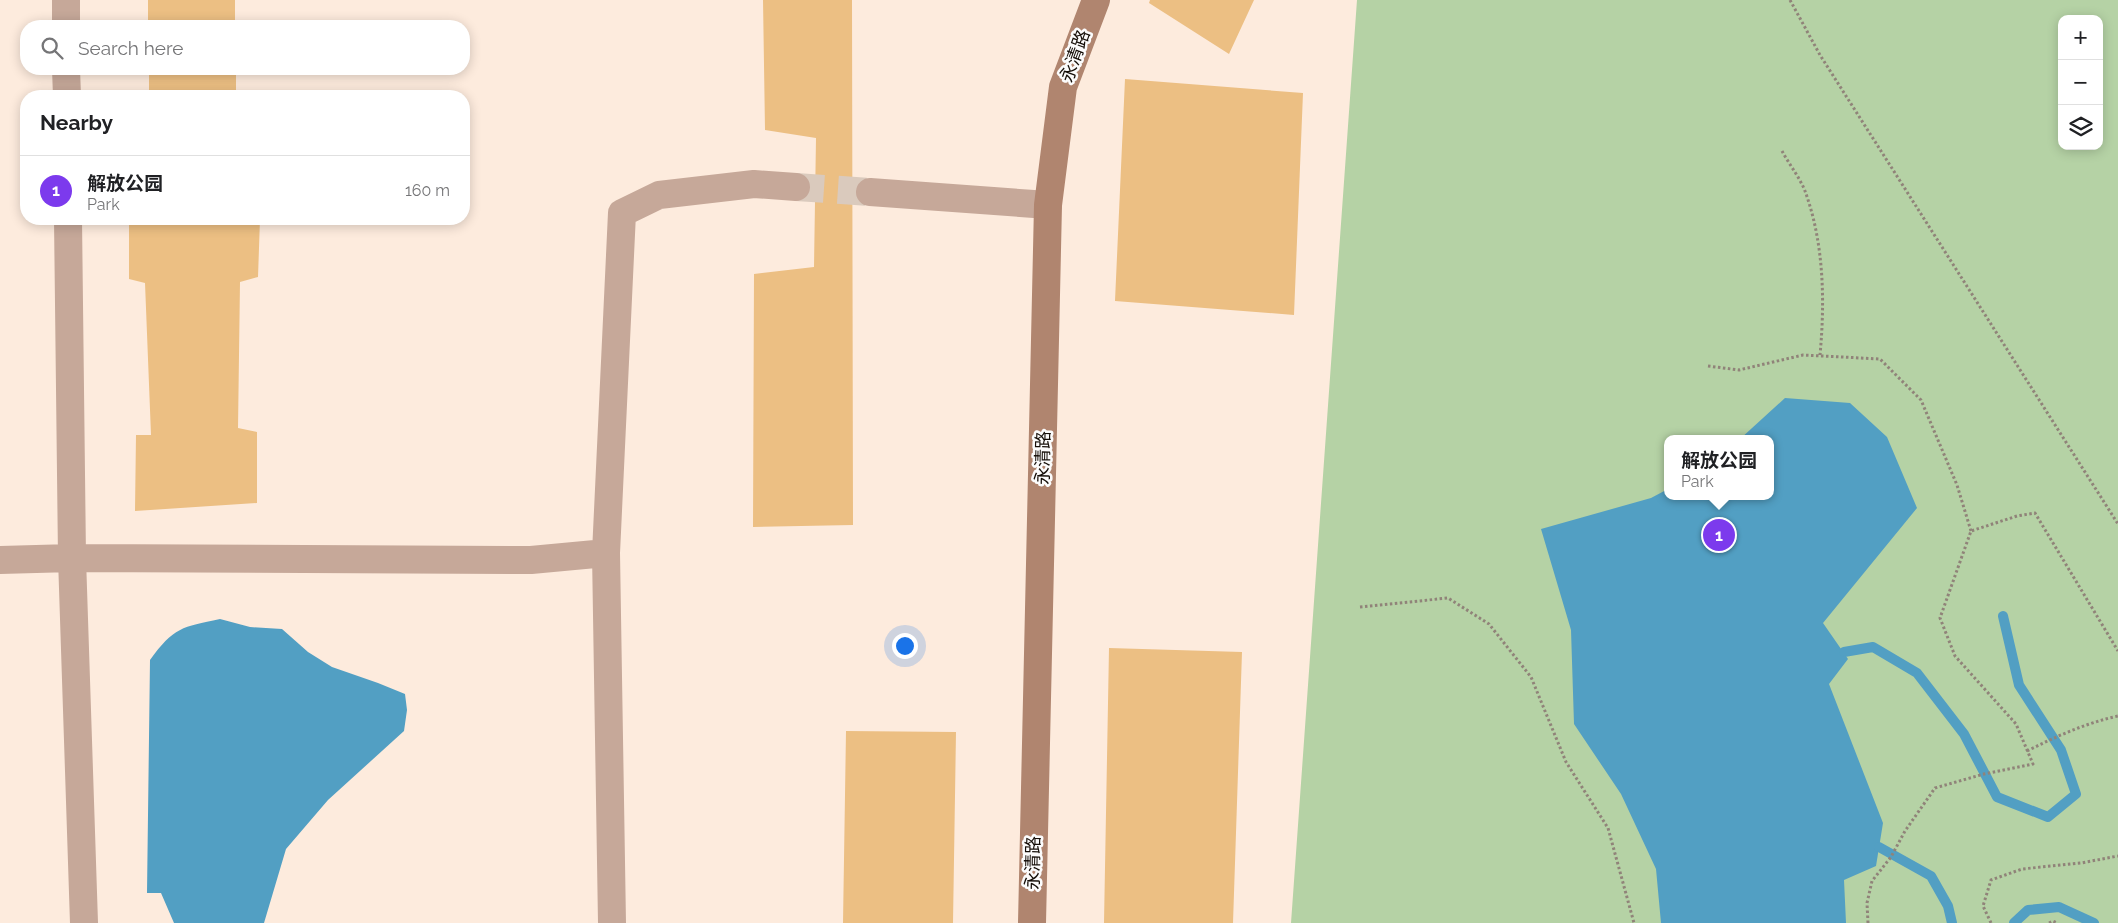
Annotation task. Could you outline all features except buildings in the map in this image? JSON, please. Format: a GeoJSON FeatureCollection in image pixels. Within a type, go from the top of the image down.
{"type":"FeatureCollection","features":[{"type":"Feature","properties":{"kind":"street"},"geometry":{"type":"LineString","coordinates":[[66,0],[66,20]]}},
{"type":"Feature","properties":{"kind":"street","name":"永清路"},"geometry":{"type":"LineString","coordinates":[[1032,923],[1048,205],[1063,88],[1096,0]]}},
{"type":"Feature","properties":{"kind":"street"},"geometry":{"type":"LineString","coordinates":[[66,75],[67,90]]}},
{"type":"Feature","properties":{"kind":"street"},"geometry":{"type":"LineString","coordinates":[[612,923],[606,553],[622,213],[658,195],[754,184],[796,187]]}},
{"type":"Feature","properties":{"kind":"street"},"geometry":{"type":"LineString","coordinates":[[870,192],[1048,205]]}},
{"type":"Feature","properties":{"kind":"street"},"geometry":{"type":"LineString","coordinates":[[68,225],[72,558],[84,923]]}},
{"type":"Feature","properties":{"kind":"street"},"geometry":{"type":"LineString","coordinates":[[0,560],[72,558],[532,560],[606,553]]}},
{"type":"Feature","properties":{"kind":"path"},"geometry":{"type":"LineString","coordinates":[[1790,0],[1820,54],[2118,524]]}},
{"type":"Feature","properties":{"kind":"path"},"geometry":{"type":"LineString","coordinates":[[1782,152],[1805,190],[1819,245],[1824,312],[1820,355]]}},
{"type":"Feature","properties":{"kind":"path"},"geometry":{"type":"LineString","coordinates":[[1708,366],[1739,370],[1803,355],[1880,359],[1921,400],[1957,485],[1971,531],[1940,618],[1955,656],[2016,724],[2033,764],[1984,774],[1935,788],[1903,833],[1891,857],[1872,881],[1867,903],[1868,923]]}},
{"type":"Feature","properties":{"kind":"path"},"geometry":{"type":"LineString","coordinates":[[1971,531],[2017,516],[2035,513],[2118,651]]}},
{"type":"Feature","properties":{"kind":"path"},"geometry":{"type":"LineString","coordinates":[[1360,606],[1448,598],[1489,624],[1531,677],[1566,762],[1608,828],[1634,923]]}},
{"type":"Feature","properties":{"kind":"path"},"geometry":{"type":"LineString","coordinates":[[2027,751],[2064,732],[2099,720],[2118,716]]}},
{"type":"Feature","properties":{"kind":"path"},"geometry":{"type":"LineString","coordinates":[[1991,923],[1984,906],[1991,880],[2022,869],[2082,863],[2118,856]]}},
{"type":"Feature","properties":{"kind":"path"},"geometry":{"type":"LineString","coordinates":[[2049,923],[2053,921],[2057,923]]}},
{"type":"Feature","properties":{"kind":"green space"},"geometry":{"type":"Polygon","coordinates":[[[1357,0],[2118,0],[2118,923],[1291,923],[1357,0]]]}},
{"type":"Feature","properties":{"kind":"water"},"geometry":{"type":"Polygon","coordinates":[[[1785,398],[1850,403],[1887,437],[1917,508],[1823,623],[1848,659],[1829,684],[1883,823],[1876,866],[1844,880],[1846,923],[1661,923],[1656,869],[1621,794],[1574,724],[1571,630],[1541,529],[1651,498],[1664,491],[1664,500],[1774,500],[1774,435],[1744,435],[1785,398]]]}},
{"type":"Feature","properties":{"kind":"water"},"geometry":{"type":"Polygon","coordinates":[[[220,619],[250,627],[282,629],[308,652],[332,667],[405,694],[407,710],[404,731],[328,800],[286,849],[264,923],[174,923],[161,893],[147,893],[150,660],[166,641],[180,630],[196,624],[220,619]]]}},
{"type":"Feature","properties":{"kind":"waterway"},"geometry":{"type":"LineString","coordinates":[[1844,652],[1873,647],[1917,673],[1964,734],[1997,797],[2048,817],[2076,794],[2061,750],[2019,685],[2003,616]]}},
{"type":"Feature","properties":{"kind":"waterway"},"geometry":{"type":"LineString","coordinates":[[1879,847],[1931,876],[1948,906],[1952,923]]}},
{"type":"Feature","properties":{"kind":"waterway"},"geometry":{"type":"LineString","coordinates":[[2014,923],[2028,910],[2059,907],[2094,923]]}},
{"type":"Feature","properties":{"kind":"tunnel"},"geometry":{"type":"LineString","coordinates":[[796,187],[870,192]]}},
{"type":"Feature","properties":{"kind":"place","name":"解放公园"},"geometry":{"type":"Point","coordinates":[1719,535]}}]}
